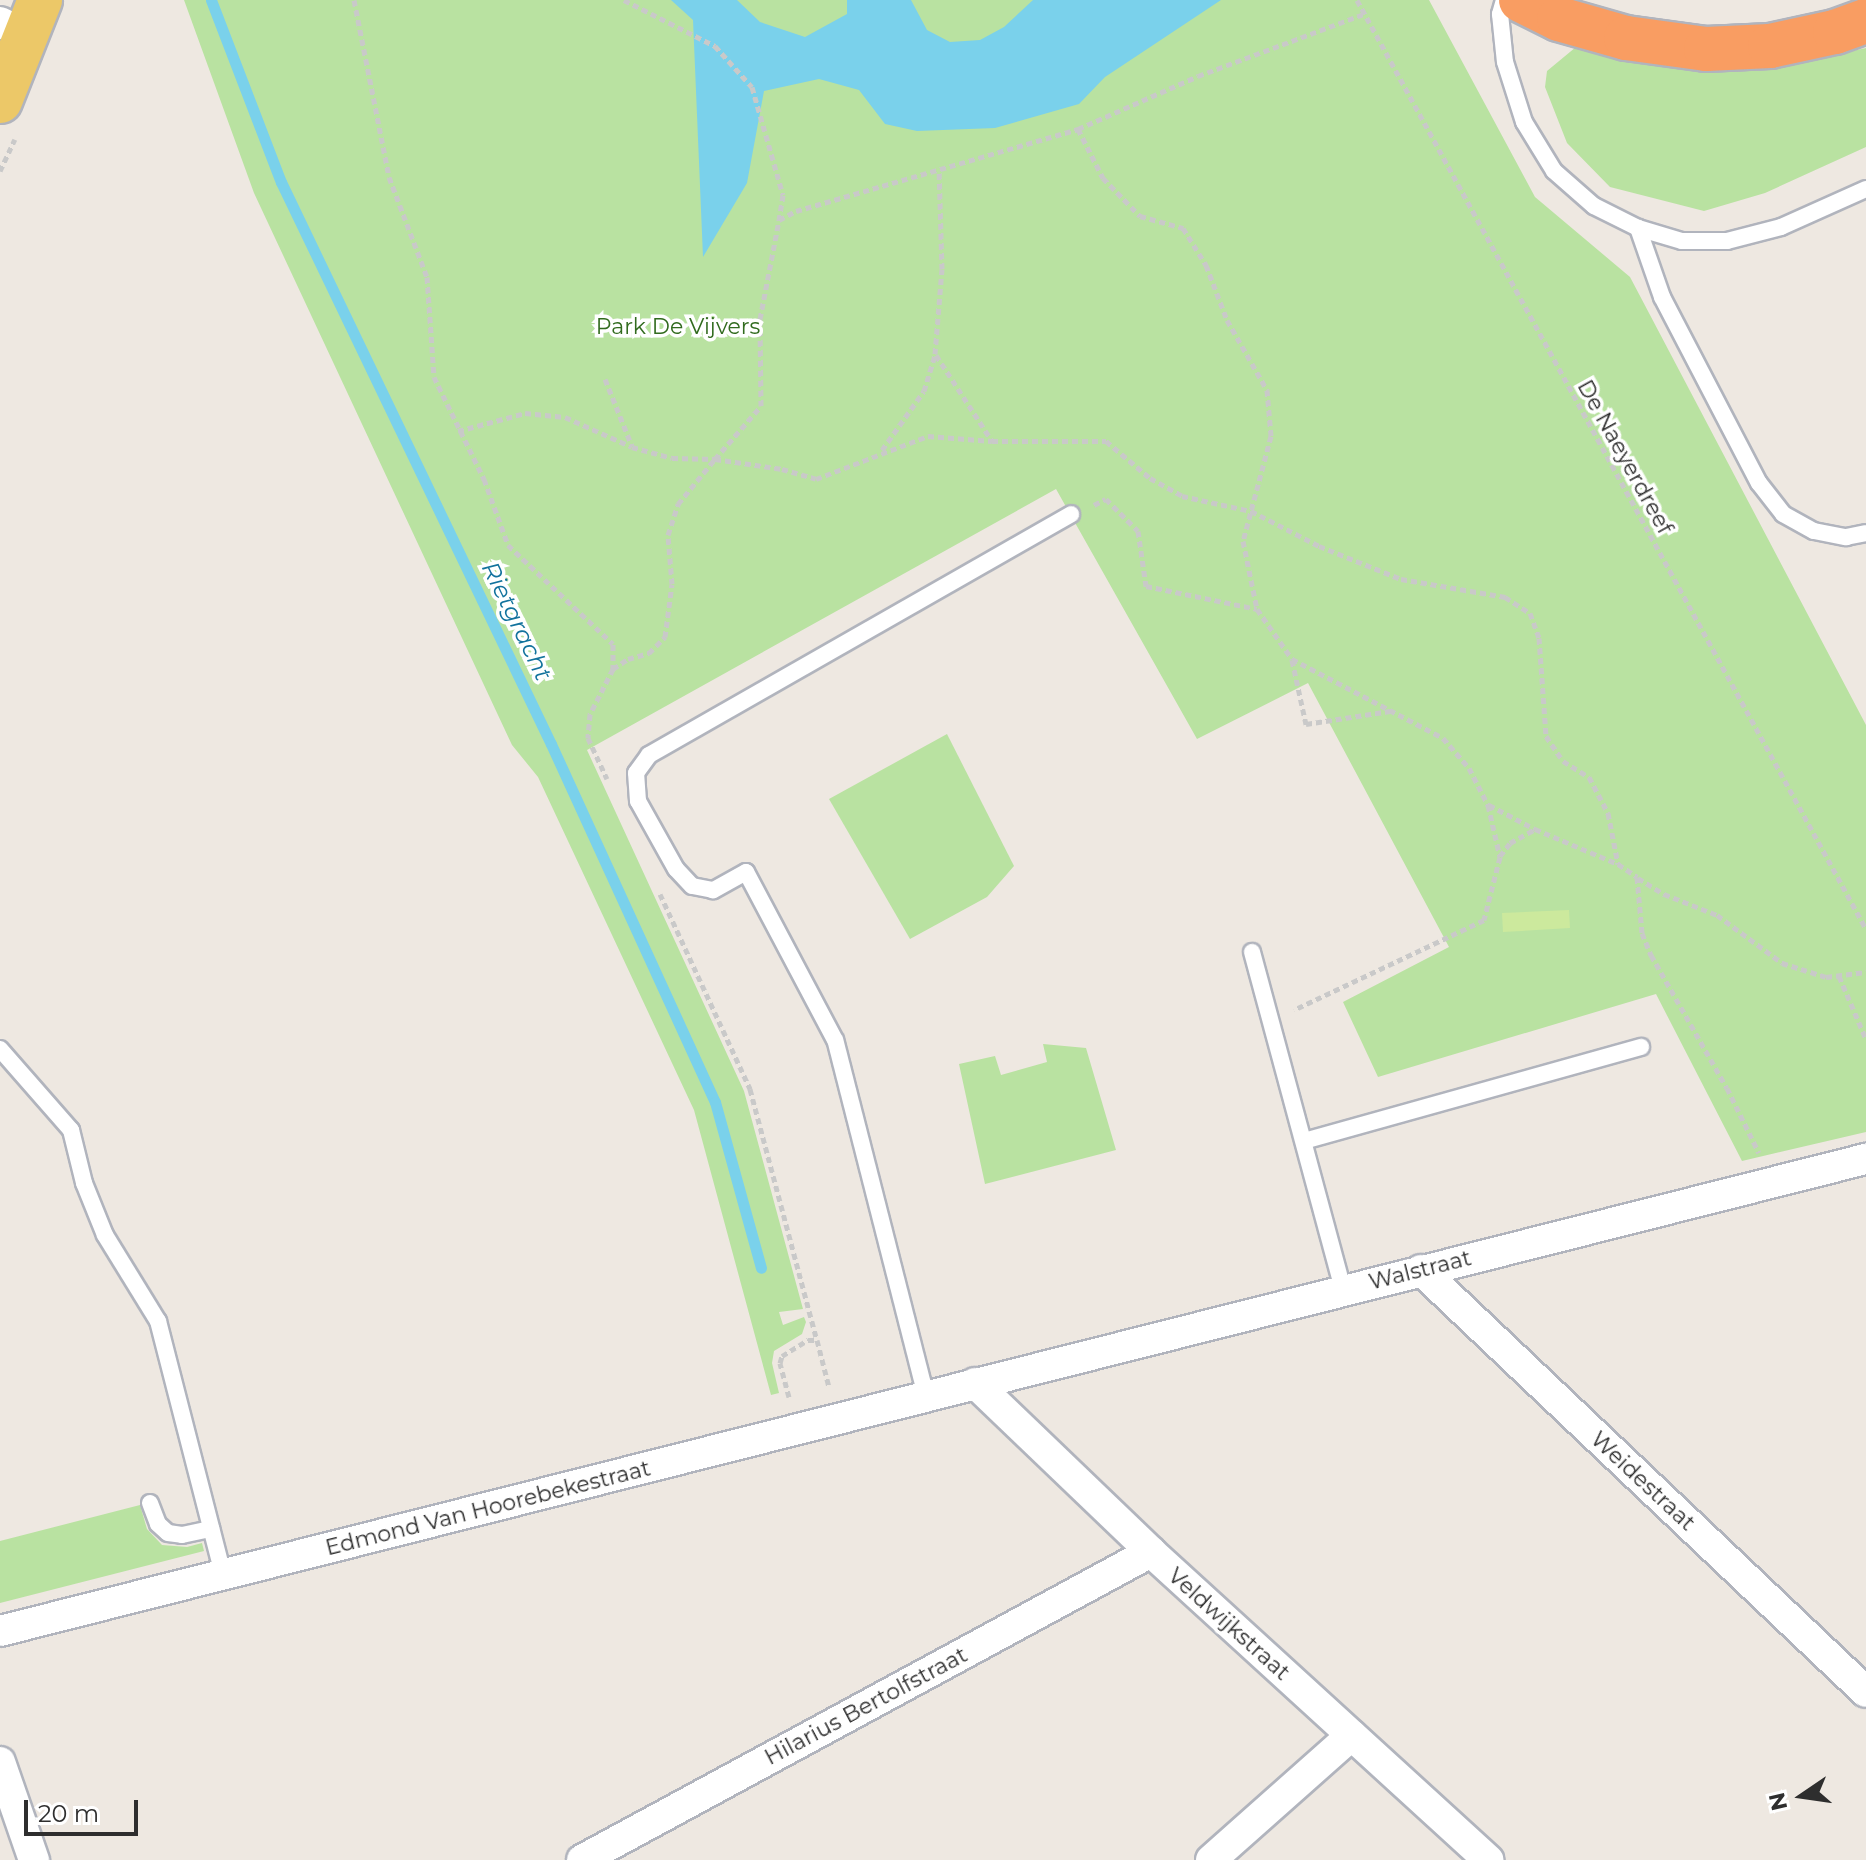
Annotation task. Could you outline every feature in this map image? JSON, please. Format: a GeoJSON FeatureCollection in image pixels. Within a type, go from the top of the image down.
{"type":"FeatureCollection","features":[{"type":"Feature","properties":{"kind":"highway"},"geometry":{"type":"LineString","coordinates":[[1521,0],[1559,19],[1626,38],[1706,49],[1770,46],[1835,32],[1866,21]]}},
{"type":"Feature","properties":{"kind":"main road"},"geometry":{"type":"LineString","coordinates":[[0,101],[23,19]]}},
{"type":"Feature","properties":{"kind":"street","name":"Walstraat"},"geometry":{"type":"LineString","coordinates":[[975,1383],[1866,1159]]}},
{"type":"Feature","properties":{"kind":"street","name":"Weidestraat"},"geometry":{"type":"LineString","coordinates":[[1421,1270],[1866,1692]]}},
{"type":"Feature","properties":{"kind":"street","name":"Edmond Van Hoorebekestraat"},"geometry":{"type":"LineString","coordinates":[[0,1631],[975,1383]]}},
{"type":"Feature","properties":{"kind":"street","name":"Veldwijkstraat"},"geometry":{"type":"LineString","coordinates":[[975,1383],[1151,1552],[1488,1860]]}},
{"type":"Feature","properties":{"kind":"street","name":"Hilarius Bertolfstraat"},"geometry":{"type":"LineString","coordinates":[[582,1860],[1151,1552]]}},
{"type":"Feature","properties":{"kind":"street"},"geometry":{"type":"LineString","coordinates":[[1211,1860],[1352,1735]]}},
{"type":"Feature","properties":{"kind":"street"},"geometry":{"type":"LineString","coordinates":[[0,1762],[34,1860]]}},
{"type":"Feature","properties":{"kind":"lane"},"geometry":{"type":"LineString","coordinates":[[1504,0],[1500,14],[1505,62],[1524,122],[1554,171],[1594,206],[1638,228],[1682,241],[1727,241],[1781,227],[1866,189]]}},
{"type":"Feature","properties":{"kind":"lane"},"geometry":{"type":"LineString","coordinates":[[1638,228],[1662,297],[1759,483],[1783,514],[1814,531],[1846,537],[1866,533]]}},
{"type":"Feature","properties":{"kind":"lane"},"geometry":{"type":"LineString","coordinates":[[926,1396],[835,1040],[746,872],[713,890],[692,886],[676,869],[638,801],[636,773],[649,755],[1071,514]]}},
{"type":"Feature","properties":{"kind":"lane"},"geometry":{"type":"LineString","coordinates":[[1252,952],[1343,1290]]}},
{"type":"Feature","properties":{"kind":"lane"},"geometry":{"type":"LineString","coordinates":[[1304,1141],[1641,1047]]}},
{"type":"Feature","properties":{"kind":"lane"},"geometry":{"type":"LineString","coordinates":[[0,1049],[71,1130],[84,1183],[105,1235],[158,1321],[223,1575]]}},
{"type":"Feature","properties":{"kind":"lane"},"geometry":{"type":"LineString","coordinates":[[150,1503],[158,1524],[168,1533],[182,1535],[211,1529]]}},
{"type":"Feature","properties":{"kind":"path"},"geometry":{"type":"LineString","coordinates":[[354,0],[389,177],[427,277],[434,377],[484,479],[508,545],[613,644],[613,669],[590,714],[588,738],[608,780]]}},
{"type":"Feature","properties":{"kind":"path"},"geometry":{"type":"LineString","coordinates":[[613,669],[628,659],[649,653],[665,637],[672,584],[668,535],[678,504],[761,406],[760,319],[783,195],[752,87],[715,46],[624,0]]}},
{"type":"Feature","properties":{"kind":"path","name":"De Naeyerdreef"},"geometry":{"type":"LineString","coordinates":[[1357,0],[1866,929]]}},
{"type":"Feature","properties":{"kind":"path"},"geometry":{"type":"LineString","coordinates":[[779,220],[796,211],[1078,129],[1198,76],[1364,14]]}},
{"type":"Feature","properties":{"kind":"path"},"geometry":{"type":"LineString","coordinates":[[1078,129],[1103,178],[1140,216],[1183,228],[1206,265],[1227,320],[1267,390],[1271,436],[1243,541],[1257,609],[1292,659],[1306,724],[1390,711]]}},
{"type":"Feature","properties":{"kind":"path"},"geometry":{"type":"LineString","coordinates":[[882,451],[924,391],[935,354],[942,269],[939,170]]}},
{"type":"Feature","properties":{"kind":"path"},"geometry":{"type":"LineString","coordinates":[[935,354],[992,441]]}},
{"type":"Feature","properties":{"kind":"path"},"geometry":{"type":"LineString","coordinates":[[605,379],[632,447]]}},
{"type":"Feature","properties":{"kind":"path"},"geometry":{"type":"LineString","coordinates":[[458,431],[525,413],[565,417],[632,447],[672,458],[715,459],[782,469],[816,479],[882,451],[928,436],[992,441],[1106,441],[1150,478],[1182,496],[1251,511],[1319,546],[1401,579],[1505,597],[1530,613],[1539,638],[1546,736],[1563,761],[1589,777],[1608,813],[1618,864]]}},
{"type":"Feature","properties":{"kind":"path"},"geometry":{"type":"LineString","coordinates":[[1071,514],[1106,499],[1138,531],[1146,586],[1257,609]]}},
{"type":"Feature","properties":{"kind":"path"},"geometry":{"type":"LineString","coordinates":[[1292,659],[1443,738],[1469,768],[1488,805],[1500,857]]}},
{"type":"Feature","properties":{"kind":"path"},"geometry":{"type":"LineString","coordinates":[[1488,805],[1535,829],[1618,864],[1664,894],[1717,915],[1782,963],[1826,977],[1866,972]]}},
{"type":"Feature","properties":{"kind":"path"},"geometry":{"type":"LineString","coordinates":[[1271,1021],[1484,920],[1500,857],[1510,843],[1535,829]]}},
{"type":"Feature","properties":{"kind":"path"},"geometry":{"type":"LineString","coordinates":[[1637,877],[1642,933],[1651,955],[1727,1088],[1773,1181]]}},
{"type":"Feature","properties":{"kind":"path"},"geometry":{"type":"LineString","coordinates":[[659,893],[750,1089],[838,1419]]}},
{"type":"Feature","properties":{"kind":"path"},"geometry":{"type":"LineString","coordinates":[[1839,976],[1866,1039]]}},
{"type":"Feature","properties":{"kind":"path"},"geometry":{"type":"LineString","coordinates":[[797,1429],[780,1363],[789,1350],[808,1340],[817,1340]]}},
{"type":"Feature","properties":{"kind":"green space","name":"Park De Vijvers"},"geometry":{"type":"Polygon","coordinates":[[[184,0],[1429,0],[1535,197],[1630,277],[1866,725],[1866,1132],[1742,1161],[1656,994],[1378,1077],[1343,1002],[1449,947],[1308,683],[1197,739],[1056,489],[587,750],[744,1091],[803,1309],[779,1312],[783,1325],[804,1317],[806,1322],[802,1334],[774,1351],[772,1363],[779,1393],[771,1395],[694,1110],[538,777],[512,745],[254,193],[184,0]]]}},
{"type":"Feature","properties":{"kind":"green space"},"geometry":{"type":"Polygon","coordinates":[[[1576,47],[1718,69],[1780,66],[1866,48],[1866,147],[1765,193],[1704,211],[1610,187],[1567,143],[1545,87],[1547,71],[1576,47]]]}},
{"type":"Feature","properties":{"kind":"green space"},"geometry":{"type":"Polygon","coordinates":[[[947,734],[1014,866],[987,897],[910,939],[829,799],[947,734]]]}},
{"type":"Feature","properties":{"kind":"green space"},"geometry":{"type":"Polygon","coordinates":[[[1569,910],[1570,928],[1503,932],[1502,913],[1569,910]]]}},
{"type":"Feature","properties":{"kind":"green space"},"geometry":{"type":"Polygon","coordinates":[[[1043,1044],[1086,1048],[1116,1150],[985,1184],[959,1064],[995,1056],[1001,1075],[1047,1062],[1043,1044]]]}},
{"type":"Feature","properties":{"kind":"green space"},"geometry":{"type":"Polygon","coordinates":[[[140,1505],[147,1529],[162,1545],[187,1547],[202,1543],[204,1551],[0,1603],[0,1541],[140,1505]]]}},
{"type":"Feature","properties":{"kind":"water"},"geometry":{"type":"Polygon","coordinates":[[[671,0],[737,0],[760,22],[805,37],[847,14],[847,0],[911,0],[927,30],[950,42],[980,40],[1004,27],[1033,0],[1221,0],[1105,77],[1079,104],[995,128],[917,131],[885,124],[859,90],[819,79],[764,91],[747,183],[703,257],[693,20],[671,0]]]}},
{"type":"Feature","properties":{"kind":"waterway","name":"Rietgracht"},"geometry":{"type":"LineString","coordinates":[[211,0],[281,182],[551,744],[715,1102],[761,1268]]}}]}
